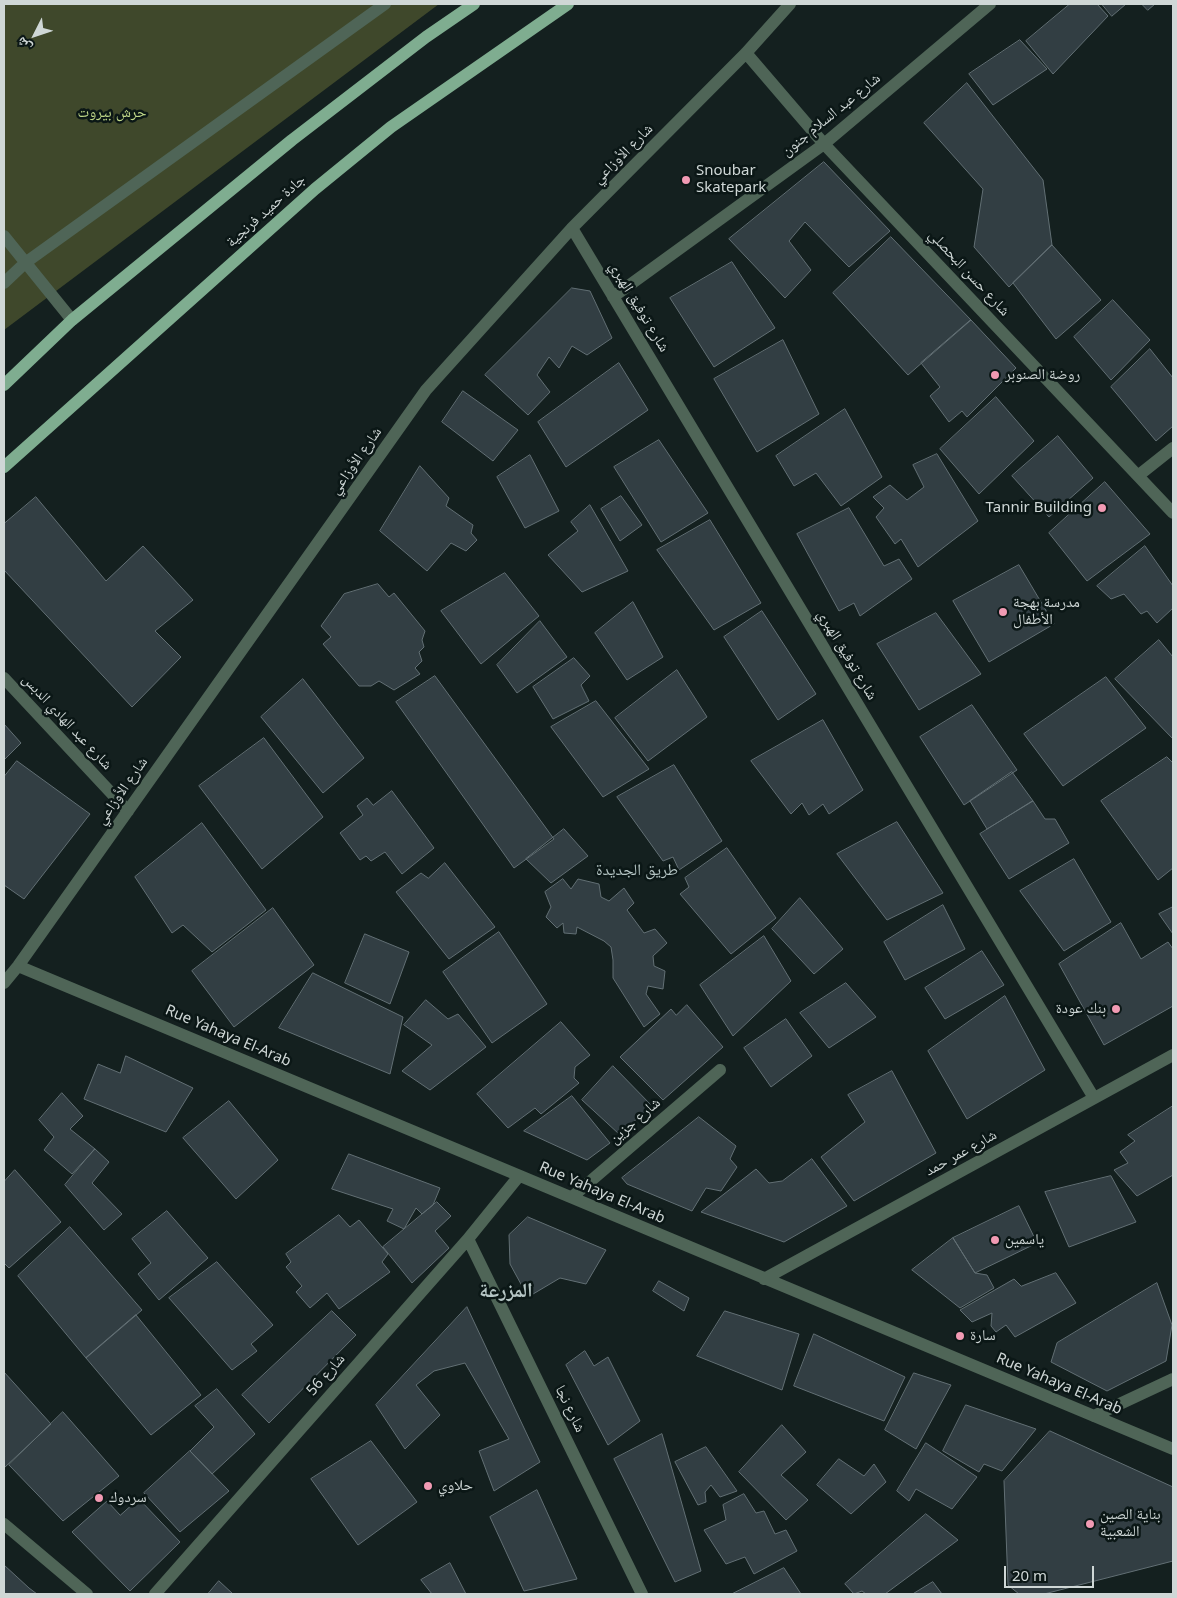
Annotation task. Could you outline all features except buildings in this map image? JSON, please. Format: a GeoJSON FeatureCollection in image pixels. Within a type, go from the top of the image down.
{"type":"FeatureCollection","features":[{"type":"Feature","properties":{"kind":"main road"},"geometry":{"type":"LineString","coordinates":[[4,384],[72,320],[292,140],[426,37],[474,4]]}},
{"type":"Feature","properties":{"kind":"main road","name":"جادة حميد فرنجية"},"geometry":{"type":"LineString","coordinates":[[4,467],[323,183],[391,127],[568,4]]}},
{"type":"Feature","properties":{"kind":"street"},"geometry":{"type":"LineString","coordinates":[[4,283],[25,264],[385,4]]}},
{"type":"Feature","properties":{"kind":"street","name":"شارع الأوزاعي"},"geometry":{"type":"LineString","coordinates":[[4,983],[18,966],[426,390],[572,228],[746,53],[790,4]]}},
{"type":"Feature","properties":{"kind":"street","name":"شارع عبد السلام جنون"},"geometry":{"type":"LineString","coordinates":[[613,297],[824,144],[985,5]]}},
{"type":"Feature","properties":{"kind":"street","name":"شارع حسن البحصلي"},"geometry":{"type":"LineString","coordinates":[[746,53],[824,144],[1173,513]]}},
{"type":"Feature","properties":{"kind":"street","name":"شارع توفيق الهبري"},"geometry":{"type":"LineString","coordinates":[[572,228],[1094,1098]]}},
{"type":"Feature","properties":{"kind":"street"},"geometry":{"type":"LineString","coordinates":[[4,236],[72,320]]}},
{"type":"Feature","properties":{"kind":"street"},"geometry":{"type":"LineString","coordinates":[[1139,475],[1173,448]]}},
{"type":"Feature","properties":{"kind":"street","name":"شارع عبد الهادي الدبس"},"geometry":{"type":"LineString","coordinates":[[4,678],[128,811]]}},
{"type":"Feature","properties":{"kind":"street","name":"Rue Yahaya El-Arab"},"geometry":{"type":"LineString","coordinates":[[18,966],[1173,1449]]}},
{"type":"Feature","properties":{"kind":"street","name":"شارع عمر حمد"},"geometry":{"type":"LineString","coordinates":[[764,1279],[1173,1055]]}},
{"type":"Feature","properties":{"kind":"street","name":"شارع جزين"},"geometry":{"type":"LineString","coordinates":[[572,1197],[720,1070]]}},
{"type":"Feature","properties":{"kind":"street","name":"شارع 56"},"geometry":{"type":"LineString","coordinates":[[155,1594],[468,1239],[519,1176]]}},
{"type":"Feature","properties":{"kind":"street","name":"شارع نجا"},"geometry":{"type":"LineString","coordinates":[[468,1239],[642,1594]]}},
{"type":"Feature","properties":{"kind":"street"},"geometry":{"type":"LineString","coordinates":[[1094,1416],[1173,1379]]}},
{"type":"Feature","properties":{"kind":"street"},"geometry":{"type":"LineString","coordinates":[[4,1524],[87,1594]]}},
{"type":"Feature","properties":{"kind":"green space","name":"حرش بيروت"},"geometry":{"type":"Polygon","coordinates":[[[4,4],[439,4],[4,330],[4,4]]]}},
{"type":"Feature","properties":{"kind":"place","name":"Snoubar Skatepark"},"geometry":{"type":"Point","coordinates":[686,180]}},
{"type":"Feature","properties":{"kind":"place","name":"روضة الصنوبر"},"geometry":{"type":"Point","coordinates":[995,375]}},
{"type":"Feature","properties":{"kind":"place","name":"Tannir Building"},"geometry":{"type":"Point","coordinates":[1102,508]}},
{"type":"Feature","properties":{"kind":"place","name":"مدرسة بهجة الأطفال"},"geometry":{"type":"Point","coordinates":[1003,612]}},
{"type":"Feature","properties":{"kind":"place","name":"بنك عودة"},"geometry":{"type":"Point","coordinates":[1116,1009]}},
{"type":"Feature","properties":{"kind":"place","name":"ياسمين"},"geometry":{"type":"Point","coordinates":[995,1240]}},
{"type":"Feature","properties":{"kind":"place","name":"سارة"},"geometry":{"type":"Point","coordinates":[960,1336]}},
{"type":"Feature","properties":{"kind":"place","name":"حلاوي"},"geometry":{"type":"Point","coordinates":[428,1486]}},
{"type":"Feature","properties":{"kind":"place","name":"سردوك"},"geometry":{"type":"Point","coordinates":[99,1498]}},
{"type":"Feature","properties":{"kind":"place","name":"بناية الصين الشعبية"},"geometry":{"type":"Point","coordinates":[1090,1524]}},
{"type":"Feature","properties":{"kind":"district","name":"طريق الجديدة"},"geometry":{"type":"Point","coordinates":[637,870]}},
{"type":"Feature","properties":{"kind":"district","name":"المزرعة"},"geometry":{"type":"Point","coordinates":[506,1291]}}]}
